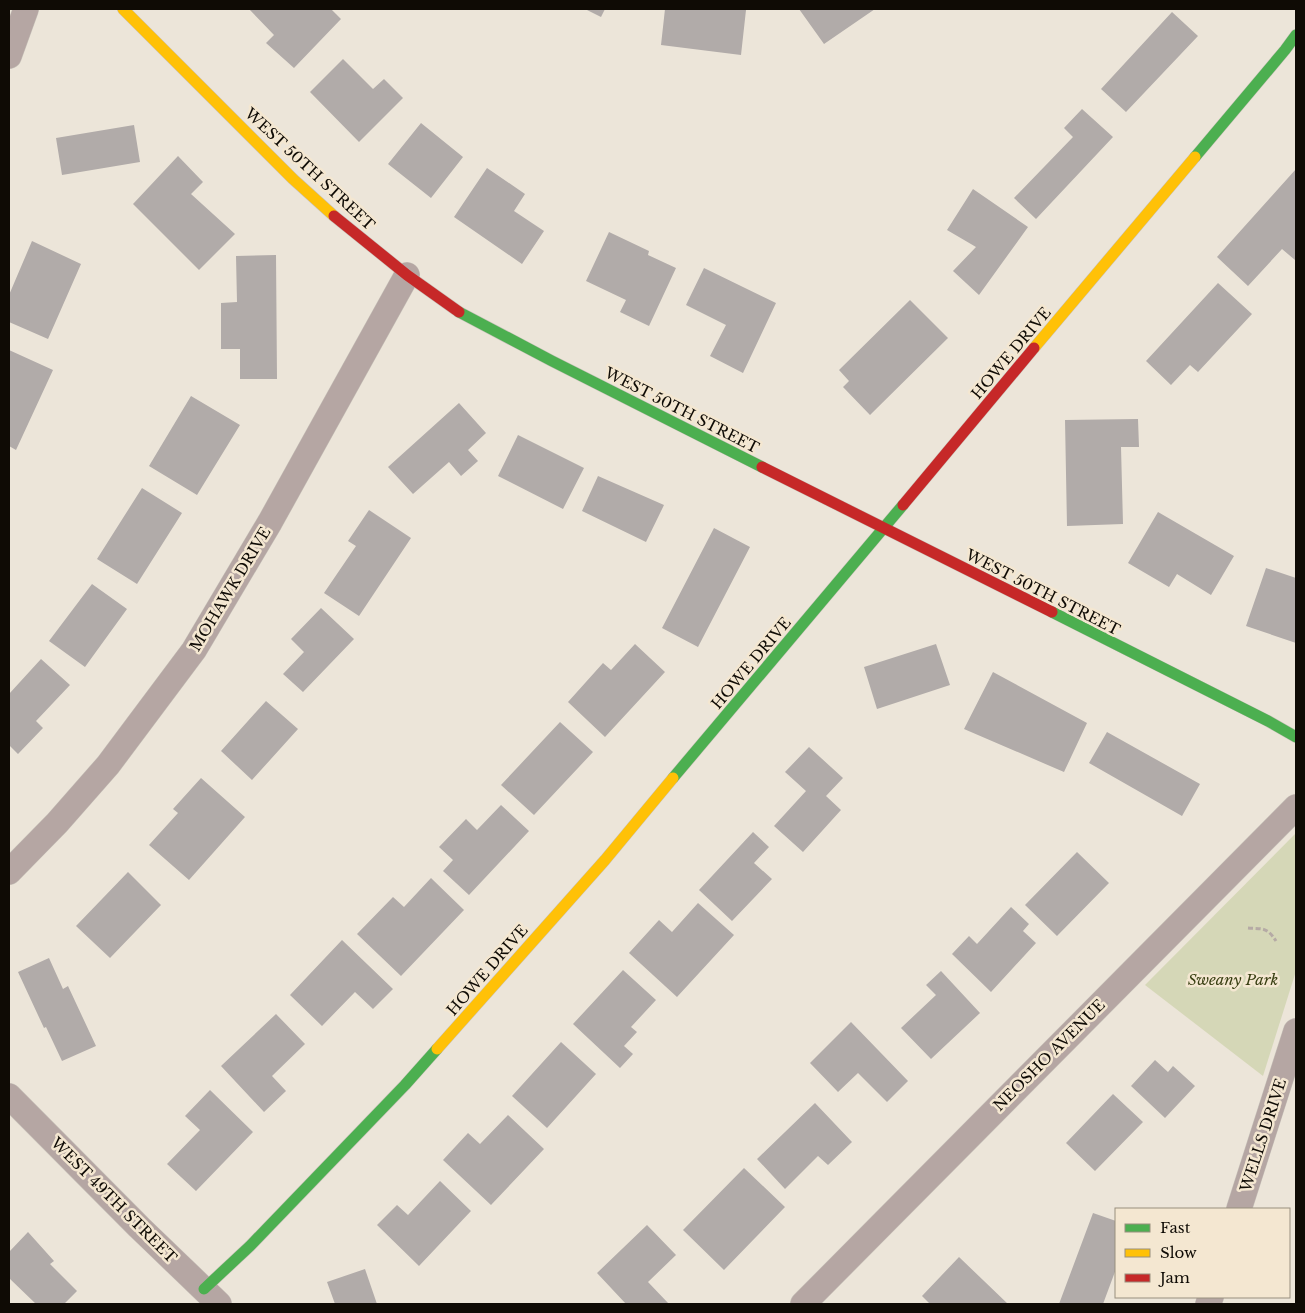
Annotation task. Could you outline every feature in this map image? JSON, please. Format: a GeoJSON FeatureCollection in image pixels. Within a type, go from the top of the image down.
{"type":"FeatureCollection","features":[{"type":"Feature","properties":{"kind":"street"},"geometry":{"type":"LineString","coordinates":[[9,56],[26,9]]}},
{"type":"Feature","properties":{"kind":"street","name":"WEST 50TH STREET"},"geometry":{"type":"LineString","coordinates":[[123,9],[293,179],[336,219],[407,275],[465,316],[1268,720],[1296,737]]}},
{"type":"Feature","properties":{"kind":"street","name":"HOWE DRIVE"},"geometry":{"type":"LineString","coordinates":[[211,1296],[250,1246],[412,1078],[605,860],[1296,35]]}},
{"type":"Feature","properties":{"kind":"street","name":"MOHAWK DRIVE"},"geometry":{"type":"LineString","coordinates":[[9,872],[57,823],[108,765],[194,650],[270,522],[407,275]]}},
{"type":"Feature","properties":{"kind":"street","name":"NEOSHO AVENUE"},"geometry":{"type":"LineString","coordinates":[[804,1304],[1296,807]]}},
{"type":"Feature","properties":{"kind":"street","name":"WELLS DRIVE"},"geometry":{"type":"LineString","coordinates":[[1239,1208],[1296,1031]]}},
{"type":"Feature","properties":{"kind":"street","name":"WEST 49TH STREET"},"geometry":{"type":"LineString","coordinates":[[9,1096],[139,1227],[211,1296]]}},
{"type":"Feature","properties":{"kind":"path"},"geometry":{"type":"LineString","coordinates":[[1248,928],[1268,930],[1276,941]]}},
{"type":"Feature","properties":{"kind":"green space","name":"Sweany Park"},"geometry":{"type":"Polygon","coordinates":[[[1296,833],[1296,971],[1263,1076],[1145,985],[1296,833]]]}},
{"type":"Feature","properties":{"kind":"building"},"geometry":{"type":"Polygon","coordinates":[[[249,9],[331,9],[341,19],[294,68],[266,43],[274,35],[249,9]]]}},
{"type":"Feature","properties":{"kind":"building"},"geometry":{"type":"Polygon","coordinates":[[[585,9],[605,9],[601,17],[585,9]]]}},
{"type":"Feature","properties":{"kind":"building"},"geometry":{"type":"Polygon","coordinates":[[[665,9],[746,10],[741,55],[661,45],[665,9]]]}},
{"type":"Feature","properties":{"kind":"building"},"geometry":{"type":"Polygon","coordinates":[[[799,9],[875,9],[824,44],[799,9]]]}},
{"type":"Feature","properties":{"kind":"building"},"geometry":{"type":"Polygon","coordinates":[[[1172,12],[1198,36],[1126,112],[1101,89],[1172,12]]]}},
{"type":"Feature","properties":{"kind":"building"},"geometry":{"type":"Polygon","coordinates":[[[343,59],[373,89],[384,79],[403,98],[359,142],[310,92],[343,59]]]}},
{"type":"Feature","properties":{"kind":"building"},"geometry":{"type":"Polygon","coordinates":[[[1082,109],[1113,137],[1036,219],[1014,198],[1073,137],[1064,128],[1082,109]]]}},
{"type":"Feature","properties":{"kind":"building"},"geometry":{"type":"Polygon","coordinates":[[[421,123],[463,157],[431,198],[388,164],[421,123]]]}},
{"type":"Feature","properties":{"kind":"building"},"geometry":{"type":"Polygon","coordinates":[[[134,125],[140,162],[62,175],[56,138],[134,125]]]}},
{"type":"Feature","properties":{"kind":"building"},"geometry":{"type":"Polygon","coordinates":[[[178,156],[203,182],[191,194],[235,234],[199,270],[133,204],[178,156]]]}},
{"type":"Feature","properties":{"kind":"building"},"geometry":{"type":"Polygon","coordinates":[[[487,168],[525,194],[514,211],[544,231],[522,264],[454,217],[487,168]]]}},
{"type":"Feature","properties":{"kind":"building"},"geometry":{"type":"Polygon","coordinates":[[[1296,169],[1296,258],[1295,260],[1282,249],[1248,286],[1217,257],[1296,169]]]}},
{"type":"Feature","properties":{"kind":"building"},"geometry":{"type":"Polygon","coordinates":[[[973,189],[1028,227],[979,295],[953,271],[976,247],[947,230],[973,189]]]}},
{"type":"Feature","properties":{"kind":"building"},"geometry":{"type":"Polygon","coordinates":[[[609,232],[649,251],[648,255],[676,268],[649,326],[620,312],[626,300],[586,281],[609,232]]]}},
{"type":"Feature","properties":{"kind":"building"},"geometry":{"type":"Polygon","coordinates":[[[32,241],[81,264],[48,339],[9,322],[9,295],[32,241]]]}},
{"type":"Feature","properties":{"kind":"building"},"geometry":{"type":"Polygon","coordinates":[[[276,255],[277,379],[240,379],[240,349],[221,349],[221,303],[237,302],[236,256],[276,255]]]}},
{"type":"Feature","properties":{"kind":"building"},"geometry":{"type":"Polygon","coordinates":[[[704,268],[776,303],[743,373],[710,356],[726,325],[686,305],[704,268]]]}},
{"type":"Feature","properties":{"kind":"building"},"geometry":{"type":"Polygon","coordinates":[[[1218,283],[1252,314],[1198,372],[1190,365],[1171,385],[1146,361],[1218,283]]]}},
{"type":"Feature","properties":{"kind":"building"},"geometry":{"type":"Polygon","coordinates":[[[910,300],[948,338],[870,415],[843,387],[849,381],[839,370],[910,300]]]}},
{"type":"Feature","properties":{"kind":"building"},"geometry":{"type":"Polygon","coordinates":[[[9,350],[53,370],[16,450],[9,446],[9,350]]]}},
{"type":"Feature","properties":{"kind":"building"},"geometry":{"type":"Polygon","coordinates":[[[191,396],[240,425],[197,495],[149,466],[191,396]]]}},
{"type":"Feature","properties":{"kind":"building"},"geometry":{"type":"Polygon","coordinates":[[[459,403],[486,433],[468,450],[478,461],[461,476],[449,462],[413,494],[388,467],[459,403]]]}},
{"type":"Feature","properties":{"kind":"building"},"geometry":{"type":"Polygon","coordinates":[[[1138,419],[1139,447],[1121,447],[1123,524],[1067,526],[1065,420],[1138,419]]]}},
{"type":"Feature","properties":{"kind":"building"},"geometry":{"type":"Polygon","coordinates":[[[518,435],[584,468],[563,509],[498,476],[518,435]]]}},
{"type":"Feature","properties":{"kind":"building"},"geometry":{"type":"Polygon","coordinates":[[[598,476],[664,505],[646,542],[582,511],[598,476]]]}},
{"type":"Feature","properties":{"kind":"building"},"geometry":{"type":"Polygon","coordinates":[[[142,488],[182,513],[137,584],[97,559],[142,488]]]}},
{"type":"Feature","properties":{"kind":"building"},"geometry":{"type":"Polygon","coordinates":[[[369,510],[411,538],[359,616],[324,593],[356,546],[348,541],[369,510]]]}},
{"type":"Feature","properties":{"kind":"building"},"geometry":{"type":"Polygon","coordinates":[[[1158,512],[1234,556],[1211,595],[1177,574],[1169,587],[1128,563],[1158,512]]]}},
{"type":"Feature","properties":{"kind":"building"},"geometry":{"type":"Polygon","coordinates":[[[714,528],[750,547],[698,647],[662,628],[714,528]]]}},
{"type":"Feature","properties":{"kind":"building"},"geometry":{"type":"Polygon","coordinates":[[[1266,568],[1296,578],[1296,643],[1246,626],[1266,568]]]}},
{"type":"Feature","properties":{"kind":"building"},"geometry":{"type":"Polygon","coordinates":[[[92,584],[127,609],[85,667],[49,641],[92,584]]]}},
{"type":"Feature","properties":{"kind":"building"},"geometry":{"type":"Polygon","coordinates":[[[321,608],[354,639],[303,692],[283,674],[304,652],[291,639],[321,608]]]}},
{"type":"Feature","properties":{"kind":"building"},"geometry":{"type":"Polygon","coordinates":[[[635,644],[665,672],[605,737],[568,702],[603,663],[611,670],[635,644]]]}},
{"type":"Feature","properties":{"kind":"building"},"geometry":{"type":"Polygon","coordinates":[[[936,644],[950,685],[877,709],[864,667],[936,644]]]}},
{"type":"Feature","properties":{"kind":"building"},"geometry":{"type":"Polygon","coordinates":[[[41,659],[70,685],[36,721],[43,728],[18,754],[9,745],[9,694],[41,659]]]}},
{"type":"Feature","properties":{"kind":"building"},"geometry":{"type":"Polygon","coordinates":[[[993,672],[1087,723],[1064,772],[964,729],[993,672]]]}},
{"type":"Feature","properties":{"kind":"building"},"geometry":{"type":"Polygon","coordinates":[[[266,701],[298,729],[252,780],[221,751],[266,701]]]}},
{"type":"Feature","properties":{"kind":"building"},"geometry":{"type":"Polygon","coordinates":[[[560,722],[593,752],[534,815],[501,785],[560,722]]]}},
{"type":"Feature","properties":{"kind":"building"},"geometry":{"type":"Polygon","coordinates":[[[1107,732],[1200,784],[1182,816],[1089,763],[1107,732]]]}},
{"type":"Feature","properties":{"kind":"building"},"geometry":{"type":"Polygon","coordinates":[[[809,747],[843,778],[826,796],[841,810],[803,852],[774,826],[806,791],[785,772],[809,747]]]}},
{"type":"Feature","properties":{"kind":"building"},"geometry":{"type":"Polygon","coordinates":[[[201,778],[245,817],[189,880],[149,845],[178,813],[173,809],[201,778]]]}},
{"type":"Feature","properties":{"kind":"building"},"geometry":{"type":"Polygon","coordinates":[[[501,805],[529,831],[469,895],[443,871],[453,860],[439,847],[466,819],[477,830],[501,805]]]}},
{"type":"Feature","properties":{"kind":"building"},"geometry":{"type":"Polygon","coordinates":[[[753,832],[769,847],[754,863],[772,879],[732,921],[699,890],[753,832]]]}},
{"type":"Feature","properties":{"kind":"building"},"geometry":{"type":"Polygon","coordinates":[[[1077,852],[1109,883],[1057,936],[1025,905],[1077,852]]]}},
{"type":"Feature","properties":{"kind":"building"},"geometry":{"type":"Polygon","coordinates":[[[128,872],[161,905],[110,958],[76,926],[128,872]]]}},
{"type":"Feature","properties":{"kind":"building"},"geometry":{"type":"Polygon","coordinates":[[[431,878],[464,910],[401,976],[357,934],[393,897],[404,907],[431,878]]]}},
{"type":"Feature","properties":{"kind":"building"},"geometry":{"type":"Polygon","coordinates":[[[698,903],[734,935],[677,997],[629,953],[659,920],[672,932],[698,903]]]}},
{"type":"Feature","properties":{"kind":"building"},"geometry":{"type":"Polygon","coordinates":[[[1011,907],[1029,924],[1023,931],[1036,943],[991,992],[952,954],[969,936],[977,944],[1011,907]]]}},
{"type":"Feature","properties":{"kind":"building"},"geometry":{"type":"Polygon","coordinates":[[[342,940],[393,989],[373,1009],[355,992],[322,1026],[290,995],[342,940]]]}},
{"type":"Feature","properties":{"kind":"building"},"geometry":{"type":"Polygon","coordinates":[[[49,958],[63,989],[68,986],[96,1046],[62,1061],[46,1027],[44,1028],[18,972],[49,958]]]}},
{"type":"Feature","properties":{"kind":"building"},"geometry":{"type":"Polygon","coordinates":[[[623,970],[656,1000],[631,1027],[637,1032],[624,1046],[633,1054],[620,1068],[573,1024],[623,970]]]}},
{"type":"Feature","properties":{"kind":"building"},"geometry":{"type":"Polygon","coordinates":[[[941,971],[980,1013],[931,1059],[901,1028],[936,995],[926,985],[941,971]]]}},
{"type":"Feature","properties":{"kind":"building"},"geometry":{"type":"Polygon","coordinates":[[[276,1014],[305,1044],[272,1076],[286,1091],[264,1112],[221,1066],[276,1014]]]}},
{"type":"Feature","properties":{"kind":"building"},"geometry":{"type":"Polygon","coordinates":[[[851,1022],[908,1081],[887,1102],[858,1073],[838,1092],[810,1063],[851,1022]]]}},
{"type":"Feature","properties":{"kind":"building"},"geometry":{"type":"Polygon","coordinates":[[[561,1042],[596,1074],[547,1128],[512,1096],[561,1042]]]}},
{"type":"Feature","properties":{"kind":"building"},"geometry":{"type":"Polygon","coordinates":[[[1155,1060],[1168,1072],[1173,1066],[1195,1086],[1165,1118],[1131,1086],[1155,1060]]]}},
{"type":"Feature","properties":{"kind":"building"},"geometry":{"type":"Polygon","coordinates":[[[210,1090],[253,1132],[196,1191],[167,1164],[200,1130],[185,1116],[210,1090]]]}},
{"type":"Feature","properties":{"kind":"building"},"geometry":{"type":"Polygon","coordinates":[[[1113,1094],[1143,1122],[1095,1171],[1066,1143],[1113,1094]]]}},
{"type":"Feature","properties":{"kind":"building"},"geometry":{"type":"Polygon","coordinates":[[[815,1103],[852,1142],[828,1165],[818,1156],[785,1189],[757,1159],[815,1103]]]}},
{"type":"Feature","properties":{"kind":"building"},"geometry":{"type":"Polygon","coordinates":[[[508,1115],[544,1149],[491,1205],[443,1160],[468,1133],[480,1144],[508,1115]]]}},
{"type":"Feature","properties":{"kind":"building"},"geometry":{"type":"Polygon","coordinates":[[[744,1168],[785,1207],[724,1270],[683,1230],[744,1168]]]}},
{"type":"Feature","properties":{"kind":"building"},"geometry":{"type":"Polygon","coordinates":[[[440,1181],[471,1211],[419,1266],[377,1225],[397,1205],[408,1215],[440,1181]]]}},
{"type":"Feature","properties":{"kind":"building"},"geometry":{"type":"Polygon","coordinates":[[[1093,1213],[1115,1221],[1115,1272],[1103,1304],[1059,1304],[1093,1213]]]}},
{"type":"Feature","properties":{"kind":"building"},"geometry":{"type":"Polygon","coordinates":[[[647,1225],[676,1255],[648,1282],[669,1304],[626,1304],[597,1273],[647,1225]]]}},
{"type":"Feature","properties":{"kind":"building"},"geometry":{"type":"Polygon","coordinates":[[[28,1232],[54,1261],[50,1264],[77,1291],[64,1304],[36,1304],[9,1278],[9,1252],[28,1232]]]}},
{"type":"Feature","properties":{"kind":"building"},"geometry":{"type":"Polygon","coordinates":[[[959,1257],[1008,1304],[930,1304],[922,1296],[959,1257]]]}},
{"type":"Feature","properties":{"kind":"building"},"geometry":{"type":"Polygon","coordinates":[[[365,1269],[377,1304],[335,1304],[327,1282],[365,1269]]]}},
{"type":"Feature","properties":{"kind":"traffic: fast"},"geometry":{"type":"LineString","coordinates":[[1195,157],[1296,35]]}},
{"type":"Feature","properties":{"kind":"traffic: fast"},"geometry":{"type":"LineString","coordinates":[[459,312],[762,467]]}},
{"type":"Feature","properties":{"kind":"traffic: fast"},"geometry":{"type":"LineString","coordinates":[[673,778],[903,505]]}},
{"type":"Feature","properties":{"kind":"traffic: fast"},"geometry":{"type":"LineString","coordinates":[[1052,612],[1296,737]]}},
{"type":"Feature","properties":{"kind":"traffic: fast"},"geometry":{"type":"LineString","coordinates":[[204,1289],[250,1246],[405,1085],[437,1049]]}},
{"type":"Feature","properties":{"kind":"traffic: slow"},"geometry":{"type":"LineString","coordinates":[[123,9],[293,179],[334,216]]}},
{"type":"Feature","properties":{"kind":"traffic: slow"},"geometry":{"type":"LineString","coordinates":[[1034,348],[1195,157]]}},
{"type":"Feature","properties":{"kind":"traffic: slow"},"geometry":{"type":"LineString","coordinates":[[437,1049],[605,860],[673,778]]}},
{"type":"Feature","properties":{"kind":"traffic: jam"},"geometry":{"type":"LineString","coordinates":[[334,216],[407,275],[459,312]]}},
{"type":"Feature","properties":{"kind":"traffic: jam"},"geometry":{"type":"LineString","coordinates":[[903,505],[1034,348]]}},
{"type":"Feature","properties":{"kind":"traffic: jam"},"geometry":{"type":"LineString","coordinates":[[762,467],[1052,612]]}}]}
